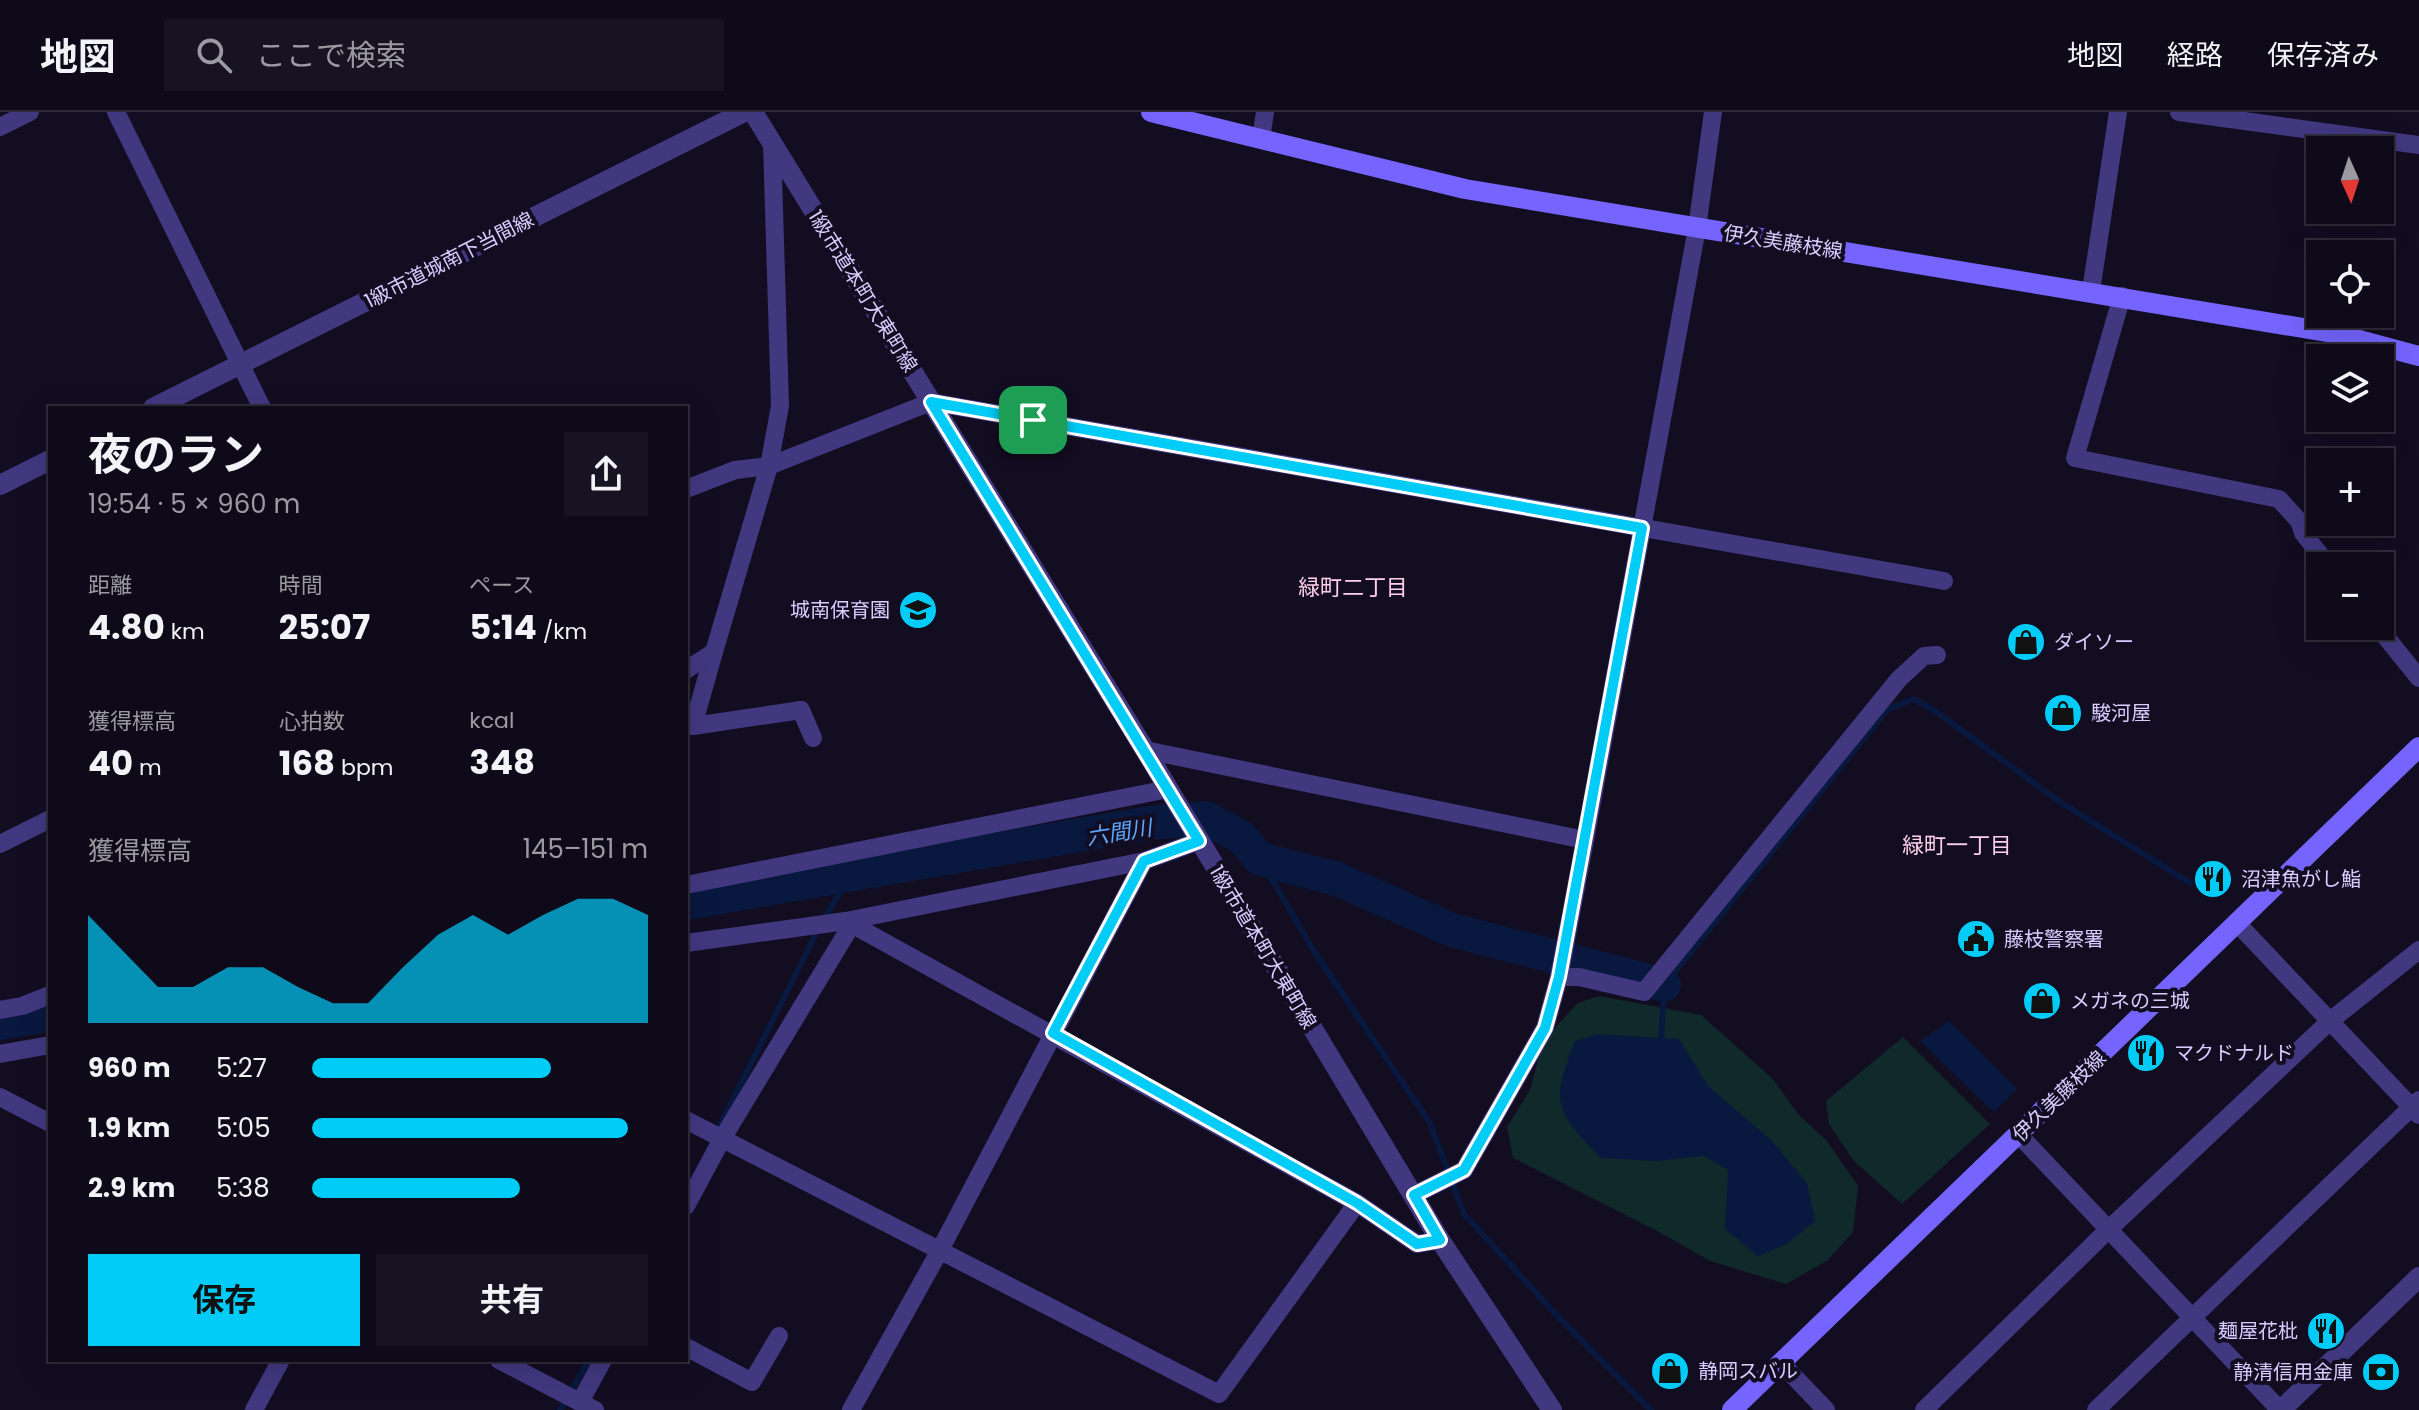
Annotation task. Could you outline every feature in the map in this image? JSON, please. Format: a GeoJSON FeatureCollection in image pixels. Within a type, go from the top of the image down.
{"type":"FeatureCollection","features":[{"type":"Feature","properties":{"kind":"main road","name":"伊久美藤枝線"},"geometry":{"type":"LineString","coordinates":[[1151,112],[1465,189],[2122,296],[2333,333],[2416,354]]}},
{"type":"Feature","properties":{"kind":"main road","name":"伊久美藤枝線"},"geometry":{"type":"LineString","coordinates":[[1732,1410],[2419,747]]}},
{"type":"Feature","properties":{"kind":"street"},"geometry":{"type":"LineString","coordinates":[[0,127],[30,112]]}},
{"type":"Feature","properties":{"kind":"street"},"geometry":{"type":"LineString","coordinates":[[116,112],[261,406]]}},
{"type":"Feature","properties":{"kind":"street","name":"1級市道城南下当間線"},"geometry":{"type":"LineString","coordinates":[[157,406],[744,112]]}},
{"type":"Feature","properties":{"kind":"street","name":"1級市道本町大東町線"},"geometry":{"type":"LineString","coordinates":[[753,112],[1145,750],[1440,1240],[1552,1410]]}},
{"type":"Feature","properties":{"kind":"street"},"geometry":{"type":"LineString","coordinates":[[1261,139],[1265,112]]}},
{"type":"Feature","properties":{"kind":"street"},"geometry":{"type":"LineString","coordinates":[[1414,1195],[1464,1170],[1545,1028],[1559,977],[1585,840],[1697,228],[1713,112]]}},
{"type":"Feature","properties":{"kind":"street"},"geometry":{"type":"LineString","coordinates":[[2091,291],[2118,112]]}},
{"type":"Feature","properties":{"kind":"street"},"geometry":{"type":"LineString","coordinates":[[2179,112],[2419,145]]}},
{"type":"Feature","properties":{"kind":"street"},"geometry":{"type":"LineString","coordinates":[[772,143],[780,406],[769,466],[693,726],[801,710],[813,738]]}},
{"type":"Feature","properties":{"kind":"street"},"geometry":{"type":"LineString","coordinates":[[2122,296],[2075,458],[2279,499],[2299,521],[2303,533],[2318,552]]}},
{"type":"Feature","properties":{"kind":"street"},"geometry":{"type":"LineString","coordinates":[[688,488],[735,470],[769,466],[931,402],[1944,581]]}},
{"type":"Feature","properties":{"kind":"street"},"geometry":{"type":"LineString","coordinates":[[0,485],[48,461]]}},
{"type":"Feature","properties":{"kind":"street"},"geometry":{"type":"LineString","coordinates":[[2388,640],[2419,678]]}},
{"type":"Feature","properties":{"kind":"street"},"geometry":{"type":"LineString","coordinates":[[688,669],[714,652]]}},
{"type":"Feature","properties":{"kind":"street"},"geometry":{"type":"LineString","coordinates":[[1559,977],[1579,977],[1644,992],[1899,679],[1924,656],[1937,655]]}},
{"type":"Feature","properties":{"kind":"street"},"geometry":{"type":"LineString","coordinates":[[1145,750],[1585,840]]}},
{"type":"Feature","properties":{"kind":"street"},"geometry":{"type":"LineString","coordinates":[[688,885],[1168,789]]}},
{"type":"Feature","properties":{"kind":"street"},"geometry":{"type":"LineString","coordinates":[[0,844],[48,820]]}},
{"type":"Feature","properties":{"kind":"street"},"geometry":{"type":"LineString","coordinates":[[688,943],[849,923],[1144,861],[1199,841]]}},
{"type":"Feature","properties":{"kind":"street"},"geometry":{"type":"LineString","coordinates":[[851,1410],[939,1252],[1144,861]]}},
{"type":"Feature","properties":{"kind":"street"},"geometry":{"type":"LineString","coordinates":[[2096,1410],[2416,1108],[2236,922]]}},
{"type":"Feature","properties":{"kind":"street"},"geometry":{"type":"LineString","coordinates":[[849,923],[1357,1203],[1417,1244],[1440,1240]]}},
{"type":"Feature","properties":{"kind":"street"},"geometry":{"type":"LineString","coordinates":[[688,1202],[849,923]]}},
{"type":"Feature","properties":{"kind":"street"},"geometry":{"type":"LineString","coordinates":[[1924,1410],[2109,1229],[2330,1021],[2419,950]]}},
{"type":"Feature","properties":{"kind":"street"},"geometry":{"type":"LineString","coordinates":[[0,1010],[22,1006],[48,996]]}},
{"type":"Feature","properties":{"kind":"street"},"geometry":{"type":"LineString","coordinates":[[0,1054],[48,1045]]}},
{"type":"Feature","properties":{"kind":"street"},"geometry":{"type":"LineString","coordinates":[[0,1097],[48,1122]]}},
{"type":"Feature","properties":{"kind":"street"},"geometry":{"type":"LineString","coordinates":[[688,1121],[1219,1394],[1357,1203]]}},
{"type":"Feature","properties":{"kind":"street"},"geometry":{"type":"LineString","coordinates":[[2019,1135],[2281,1410],[2419,1277]]}},
{"type":"Feature","properties":{"kind":"street"},"geometry":{"type":"LineString","coordinates":[[688,1348],[752,1382],[779,1336]]}},
{"type":"Feature","properties":{"kind":"street"},"geometry":{"type":"LineString","coordinates":[[254,1410],[280,1362]]}},
{"type":"Feature","properties":{"kind":"street"},"geometry":{"type":"LineString","coordinates":[[503,1362],[587,1406],[602,1362]]}},
{"type":"Feature","properties":{"kind":"street"},"geometry":{"type":"LineString","coordinates":[[1781,1363],[1826,1410]]}},
{"type":"Feature","properties":{"kind":"green space"},"geometry":{"type":"Polygon","coordinates":[[[1599,996],[1701,1015],[1773,1079],[1797,1113],[1827,1141],[1858,1186],[1853,1232],[1828,1260],[1786,1284],[1710,1261],[1513,1158],[1507,1127],[1530,1090],[1541,1049],[1578,1003],[1599,996]]]}},
{"type":"Feature","properties":{"kind":"green space"},"geometry":{"type":"Polygon","coordinates":[[[1903,1037],[1990,1124],[1902,1204],[1853,1160],[1829,1124],[1826,1101],[1903,1037]]]}},
{"type":"Feature","properties":{"kind":"water"},"geometry":{"type":"Polygon","coordinates":[[[1949,1021],[2017,1089],[1994,1112],[1920,1041],[1949,1021]]]}},
{"type":"Feature","properties":{"kind":"water"},"geometry":{"type":"Polygon","coordinates":[[[1598,1034],[1679,1039],[1708,1086],[1771,1140],[1807,1183],[1815,1221],[1787,1244],[1758,1256],[1725,1229],[1728,1170],[1704,1156],[1656,1161],[1601,1158],[1566,1117],[1560,1093],[1575,1041],[1598,1034]]]}},
{"type":"Feature","properties":{"kind":"waterway"},"geometry":{"type":"LineString","coordinates":[[1661,1046],[1664,985],[1887,710],[1914,699],[2060,802],[2190,883]]}},
{"type":"Feature","properties":{"kind":"waterway","name":"六間川"},"geometry":{"type":"LineString","coordinates":[[688,903],[1149,823],[1206,818],[1241,837],[1260,859],[1337,879],[1452,930],[1664,985]]}},
{"type":"Feature","properties":{"kind":"waterway"},"geometry":{"type":"LineString","coordinates":[[1260,859],[1315,953],[1430,1123],[1464,1214],[1563,1322],[1651,1410]]}},
{"type":"Feature","properties":{"kind":"waterway"},"geometry":{"type":"LineString","coordinates":[[823,920],[850,876]]}},
{"type":"Feature","properties":{"kind":"waterway"},"geometry":{"type":"LineString","coordinates":[[717,1131],[818,930]]}},
{"type":"Feature","properties":{"kind":"waterway","name":"六間川"},"geometry":{"type":"LineString","coordinates":[[0,1023],[48,1015]]}},
{"type":"Feature","properties":{"kind":"waterway"},"geometry":{"type":"LineString","coordinates":[[560,1410],[588,1362]]}},
{"type":"Feature","properties":{"kind":"place","name":"城南保育園"},"geometry":{"type":"Point","coordinates":[918,610]}},
{"type":"Feature","properties":{"kind":"place","name":"ダイソー"},"geometry":{"type":"Point","coordinates":[2026,642]}},
{"type":"Feature","properties":{"kind":"place","name":"駿河屋"},"geometry":{"type":"Point","coordinates":[2063,713]}},
{"type":"Feature","properties":{"kind":"place","name":"沼津魚がし鮨"},"geometry":{"type":"Point","coordinates":[2213,879]}},
{"type":"Feature","properties":{"kind":"place","name":"藤枝警察署"},"geometry":{"type":"Point","coordinates":[1976,939]}},
{"type":"Feature","properties":{"kind":"place","name":"メガネの三城"},"geometry":{"type":"Point","coordinates":[2042,1001]}},
{"type":"Feature","properties":{"kind":"place","name":"マクドナルド"},"geometry":{"type":"Point","coordinates":[2146,1053]}},
{"type":"Feature","properties":{"kind":"place","name":"麺屋花枇"},"geometry":{"type":"Point","coordinates":[2326,1331]}},
{"type":"Feature","properties":{"kind":"place","name":"静岡スバル"},"geometry":{"type":"Point","coordinates":[1670,1371]}},
{"type":"Feature","properties":{"kind":"place","name":"静清信用金庫"},"geometry":{"type":"Point","coordinates":[2381,1372]}},
{"type":"Feature","properties":{"kind":"district","name":"緑町二丁目"},"geometry":{"type":"Point","coordinates":[1353,587]}},
{"type":"Feature","properties":{"kind":"district","name":"緑町一丁目"},"geometry":{"type":"Point","coordinates":[1957,845]}},
{"type":"Feature","properties":{"kind":"route"},"geometry":{"type":"LineString","coordinates":[[931,402],[1033,420],[1642,528],[1559,977],[1545,1028],[1464,1170],[1414,1195],[1440,1240],[1417,1244],[1357,1203],[1053,1033],[1144,861],[1199,841],[931,402]]}}]}
